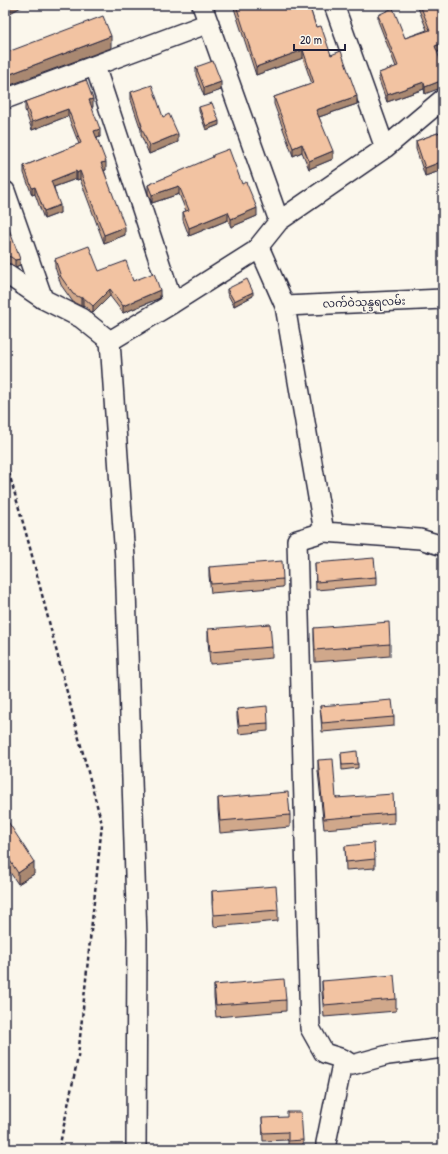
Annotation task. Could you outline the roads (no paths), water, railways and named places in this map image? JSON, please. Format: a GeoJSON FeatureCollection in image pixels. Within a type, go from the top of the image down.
{"type":"FeatureCollection","features":[{"type":"Feature","properties":{"kind":"street"},"geometry":{"type":"LineString","coordinates":[[202,5],[279,221]]}},
{"type":"Feature","properties":{"kind":"street"},"geometry":{"type":"LineString","coordinates":[[334,5],[385,148]]}},
{"type":"Feature","properties":{"kind":"street"},"geometry":{"type":"LineString","coordinates":[[5,99],[209,23]]}},
{"type":"Feature","properties":{"kind":"street"},"geometry":{"type":"LineString","coordinates":[[94,66],[172,303]]}},
{"type":"Feature","properties":{"kind":"street"},"geometry":{"type":"LineString","coordinates":[[110,341],[255,251],[279,221],[385,148],[443,99]]}},
{"type":"Feature","properties":{"kind":"street"},"geometry":{"type":"LineString","coordinates":[[5,191],[43,299]]}},
{"type":"Feature","properties":{"kind":"street"},"geometry":{"type":"LineString","coordinates":[[259,247],[286,306],[324,532]]}},
{"type":"Feature","properties":{"kind":"street"},"geometry":{"type":"LineString","coordinates":[[5,273],[43,299],[81,318],[110,341],[125,566],[137,938],[136,1149]]}},
{"type":"Feature","properties":{"kind":"street","name":"လက်ဝဲသုန္ဒရလမ်း"},"geometry":{"type":"LineString","coordinates":[[286,306],[443,299]]}},
{"type":"Feature","properties":{"kind":"street"},"geometry":{"type":"LineString","coordinates":[[443,546],[420,539],[324,532],[297,540],[310,1028],[324,1053],[343,1059],[352,1065],[388,1055],[443,1048]]}},
{"type":"Feature","properties":{"kind":"street"},"geometry":{"type":"LineString","coordinates":[[326,1149],[343,1059]]}}]}
